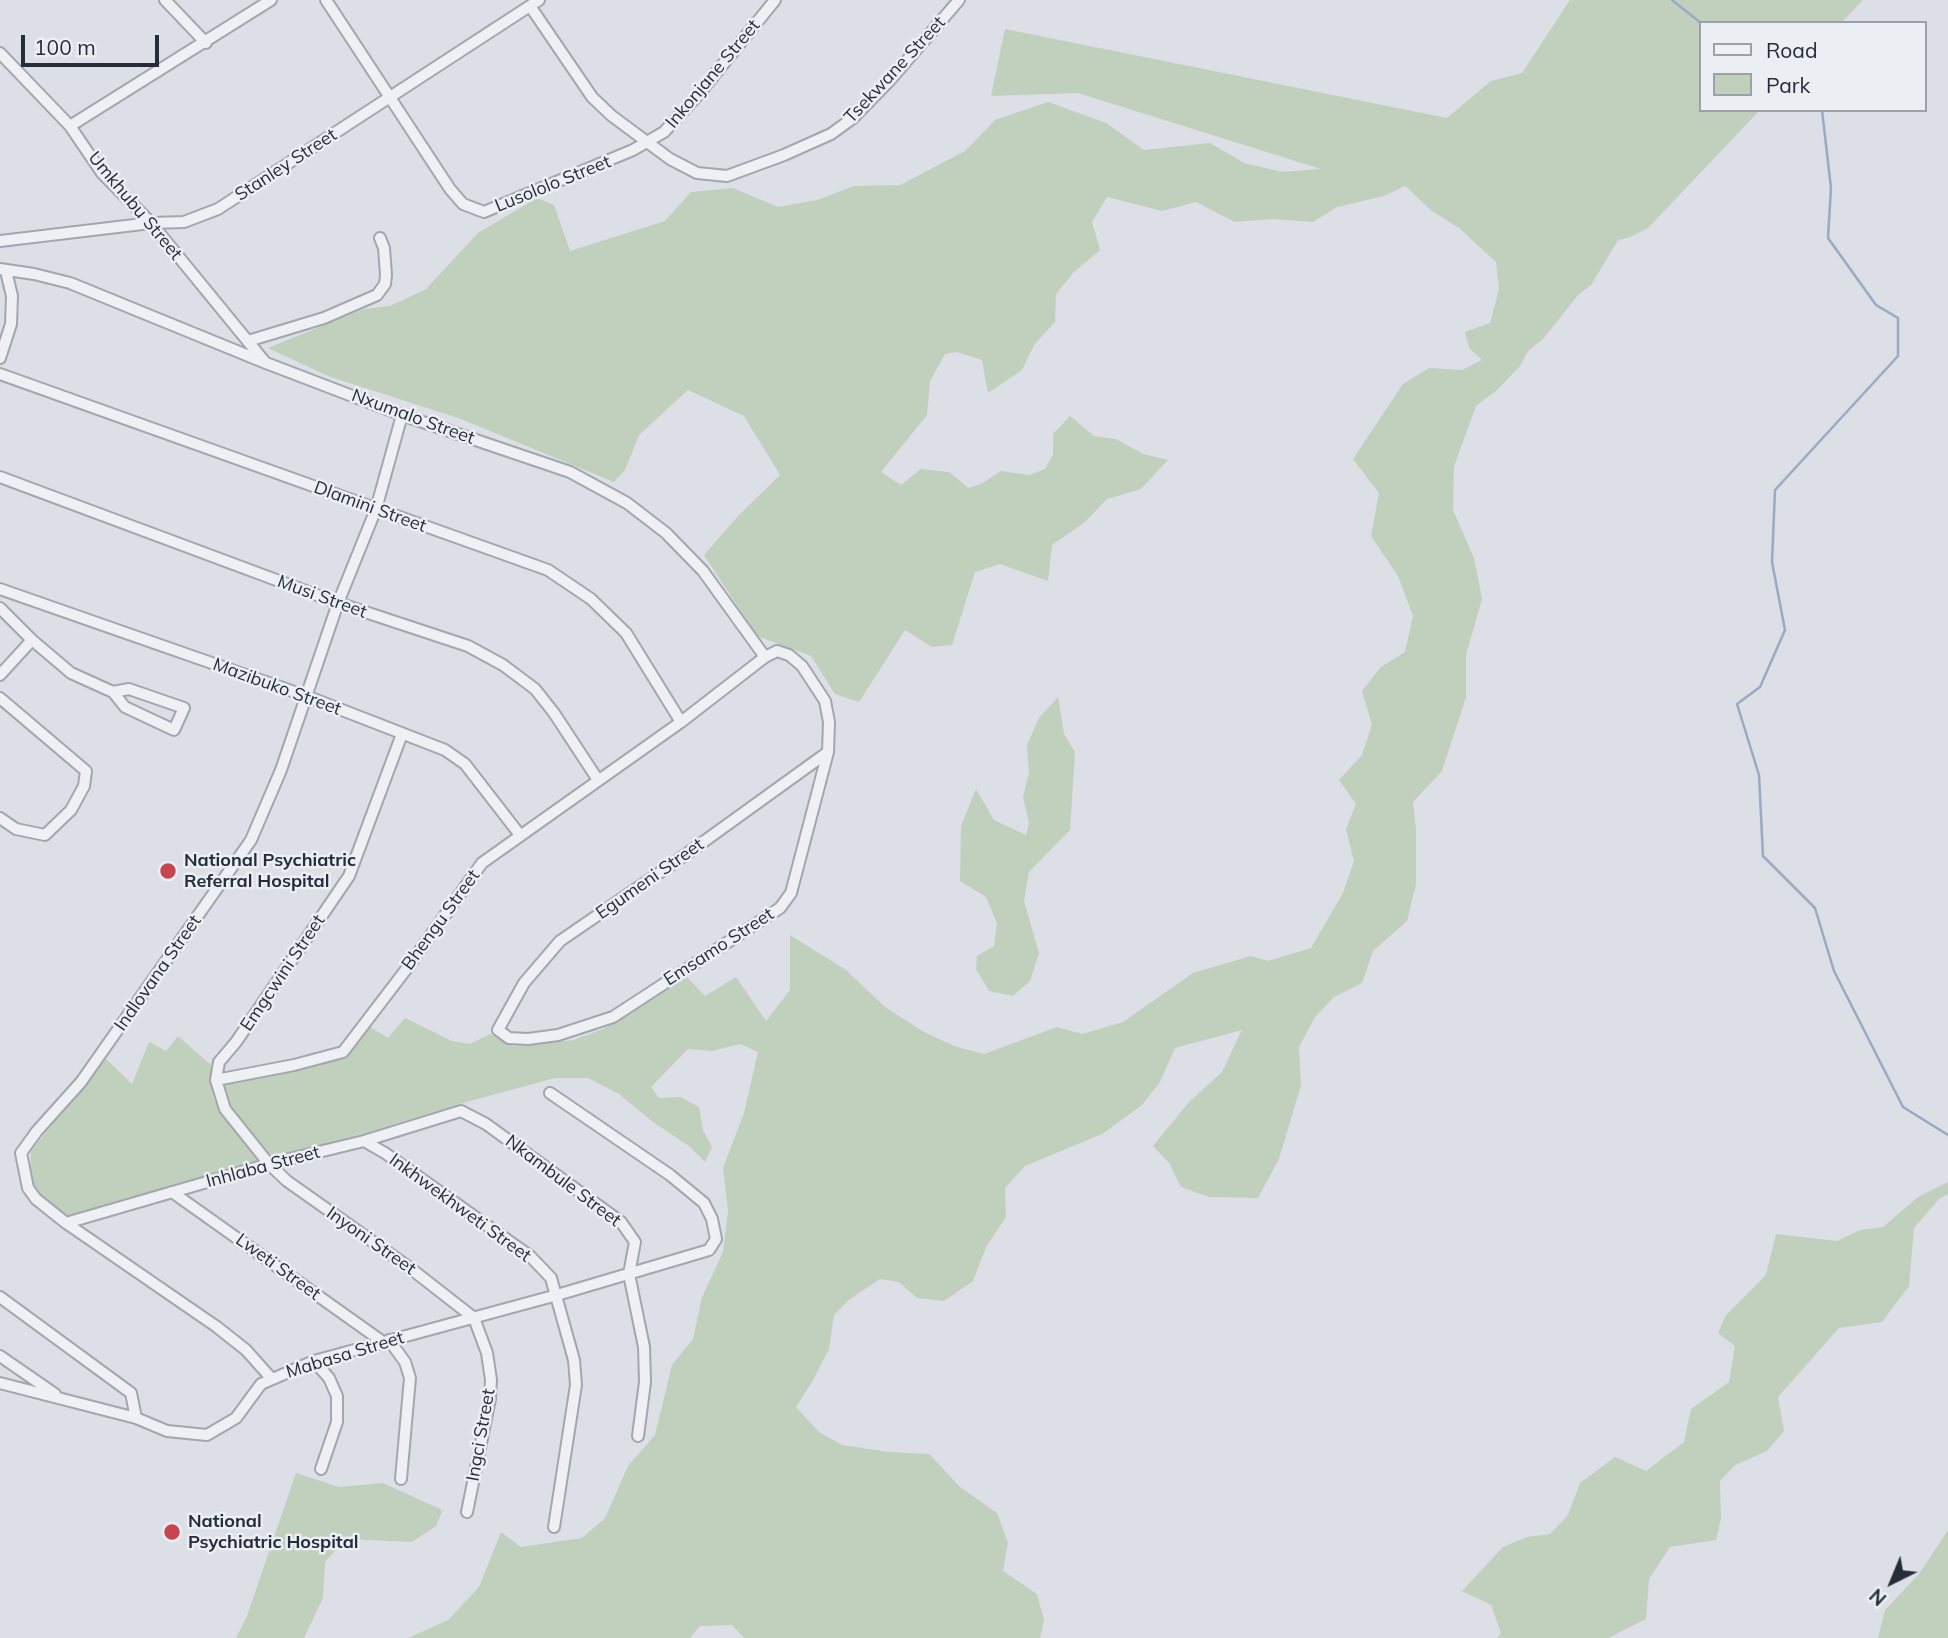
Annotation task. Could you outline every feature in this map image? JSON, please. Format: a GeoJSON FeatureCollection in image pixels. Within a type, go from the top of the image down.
{"type":"FeatureCollection","features":[{"type":"Feature","properties":{"kind":"street"},"geometry":{"type":"LineString","coordinates":[[165,0],[206,43]]}},
{"type":"Feature","properties":{"kind":"street"},"geometry":{"type":"LineString","coordinates":[[70,126],[271,0]]}},
{"type":"Feature","properties":{"kind":"street"},"geometry":{"type":"LineString","coordinates":[[326,0],[390,96]]}},
{"type":"Feature","properties":{"kind":"street","name":"Inkonjane Street"},"geometry":{"type":"LineString","coordinates":[[646,143],[664,132],[698,95],[775,0]]}},
{"type":"Feature","properties":{"kind":"street","name":"Tsekwane Street"},"geometry":{"type":"LineString","coordinates":[[535,3],[592,97],[612,117],[670,159],[697,173],[727,176],[831,134],[853,118],[891,79],[959,0]]}},
{"type":"Feature","properties":{"kind":"street","name":"Stanley Street"},"geometry":{"type":"LineString","coordinates":[[0,242],[151,223],[184,222],[218,209],[535,3]]}},
{"type":"Feature","properties":{"kind":"street","name":"Umkhubu Street"},"geometry":{"type":"LineString","coordinates":[[0,53],[70,126],[102,173],[151,223],[266,363]]}},
{"type":"Feature","properties":{"kind":"street","name":"Lusololo Street"},"geometry":{"type":"LineString","coordinates":[[390,96],[450,189],[463,204],[484,212],[646,143]]}},
{"type":"Feature","properties":{"kind":"street"},"geometry":{"type":"LineString","coordinates":[[248,341],[324,318],[377,295],[385,284],[386,275],[384,248],[380,238]]}},
{"type":"Feature","properties":{"kind":"street"},"geometry":{"type":"LineString","coordinates":[[0,358],[11,324],[12,296],[3,270]]}},
{"type":"Feature","properties":{"kind":"street","name":"Nxumalo Street"},"geometry":{"type":"LineString","coordinates":[[3,270],[70,283],[402,415],[570,472],[627,503],[666,533],[703,572],[765,657]]}},
{"type":"Feature","properties":{"kind":"street","name":"Dlamini Street"},"geometry":{"type":"LineString","coordinates":[[0,374],[548,570],[591,599],[626,633],[681,722]]}},
{"type":"Feature","properties":{"kind":"street","name":"Indlovana Street"},"geometry":{"type":"LineString","coordinates":[[271,1378],[246,1350],[217,1327],[66,1223],[36,1199],[28,1188],[21,1153],[81,1082],[251,840],[281,770],[338,603],[376,509],[402,415]]}},
{"type":"Feature","properties":{"kind":"street","name":"Musi Street"},"geometry":{"type":"LineString","coordinates":[[0,477],[338,603],[468,646],[503,665],[535,689],[598,780]]}},
{"type":"Feature","properties":{"kind":"street","name":"Mazibuko Street"},"geometry":{"type":"LineString","coordinates":[[0,589],[306,696],[445,750],[465,764],[520,835]]}},
{"type":"Feature","properties":{"kind":"street"},"geometry":{"type":"LineString","coordinates":[[0,608],[71,673],[113,692],[125,707],[174,730],[184,708],[129,689],[113,692]]}},
{"type":"Feature","properties":{"kind":"street"},"geometry":{"type":"LineString","coordinates":[[0,675],[32,640]]}},
{"type":"Feature","properties":{"kind":"street","name":"Emsamo Street"},"geometry":{"type":"LineString","coordinates":[[498,1030],[509,1038],[528,1039],[558,1035],[613,1017],[780,908],[791,893],[828,752],[829,722],[825,701],[802,666],[789,655],[777,651],[765,657]]}},
{"type":"Feature","properties":{"kind":"street","name":"Bhengu Street"},"geometry":{"type":"LineString","coordinates":[[216,1080],[294,1065],[343,1052],[482,863],[681,722],[765,657]]}},
{"type":"Feature","properties":{"kind":"street"},"geometry":{"type":"LineString","coordinates":[[138,713],[146,693]]}},
{"type":"Feature","properties":{"kind":"street"},"geometry":{"type":"LineString","coordinates":[[0,698],[86,771],[84,786],[71,810],[45,835],[16,829],[0,818]]}},
{"type":"Feature","properties":{"kind":"street","name":"Emgcwini Street"},"geometry":{"type":"LineString","coordinates":[[216,1080],[219,1062],[236,1042],[349,876],[402,734]]}},
{"type":"Feature","properties":{"kind":"street","name":"Egumeni Street"},"geometry":{"type":"LineString","coordinates":[[498,1030],[524,984],[560,941],[828,752]]}},
{"type":"Feature","properties":{"kind":"street"},"geometry":{"type":"LineString","coordinates":[[216,1080],[225,1109],[269,1164]]}},
{"type":"Feature","properties":{"kind":"street","name":"Mabasa Street"},"geometry":{"type":"LineString","coordinates":[[0,1383],[136,1418],[167,1431],[207,1436],[236,1418],[261,1384],[314,1362],[709,1250],[716,1239],[712,1219],[704,1203],[670,1175],[550,1093]]}},
{"type":"Feature","properties":{"kind":"street","name":"Inhlaba Street"},"geometry":{"type":"LineString","coordinates":[[66,1223],[269,1164],[364,1141],[461,1111]]}},
{"type":"Feature","properties":{"kind":"street","name":"Nkambule Street"},"geometry":{"type":"LineString","coordinates":[[461,1111],[486,1124],[621,1222],[635,1242],[629,1274],[644,1347],[645,1382],[638,1436]]}},
{"type":"Feature","properties":{"kind":"street","name":"Inkhwekhweti Street"},"geometry":{"type":"LineString","coordinates":[[364,1141],[530,1256],[551,1278],[574,1360],[576,1385],[554,1527]]}},
{"type":"Feature","properties":{"kind":"street","name":"Inyoni Street"},"geometry":{"type":"LineString","coordinates":[[269,1164],[287,1181],[410,1268],[474,1318]]}},
{"type":"Feature","properties":{"kind":"street","name":"Lweti Street"},"geometry":{"type":"LineString","coordinates":[[172,1192],[386,1341]]}},
{"type":"Feature","properties":{"kind":"street"},"geometry":{"type":"LineString","coordinates":[[0,1297],[131,1393],[136,1418]]}},
{"type":"Feature","properties":{"kind":"street","name":"Ingci Street"},"geometry":{"type":"LineString","coordinates":[[467,1512],[490,1399],[491,1380],[487,1353],[474,1318]]}},
{"type":"Feature","properties":{"kind":"street"},"geometry":{"type":"LineString","coordinates":[[386,1341],[405,1362],[410,1378],[401,1479]]}},
{"type":"Feature","properties":{"kind":"street"},"geometry":{"type":"LineString","coordinates":[[0,1356],[63,1400]]}},
{"type":"Feature","properties":{"kind":"street"},"geometry":{"type":"LineString","coordinates":[[314,1362],[329,1378],[337,1396],[337,1422],[321,1469]]}},
{"type":"Feature","properties":{"kind":"green space"},"geometry":{"type":"Polygon","coordinates":[[[1570,0],[1863,0],[1843,21],[1700,21],[1700,112],[1758,112],[1648,228],[1618,240],[1591,285],[1578,295],[1544,338],[1528,351],[1520,366],[1497,390],[1476,406],[1454,466],[1453,510],[1474,558],[1482,599],[1466,655],[1466,697],[1442,771],[1413,802],[1416,884],[1407,921],[1373,951],[1362,983],[1334,997],[1315,1017],[1299,1047],[1301,1085],[1279,1159],[1258,1198],[1209,1197],[1181,1187],[1169,1163],[1153,1146],[1189,1102],[1222,1072],[1242,1030],[1175,1048],[1160,1082],[1142,1105],[1102,1134],[1025,1166],[1005,1188],[1006,1217],[986,1247],[973,1281],[944,1301],[917,1298],[899,1282],[880,1279],[850,1299],[834,1315],[829,1349],[796,1407],[819,1432],[842,1445],[889,1452],[929,1454],[960,1487],[997,1513],[1008,1543],[1003,1571],[1037,1594],[1044,1620],[1040,1638],[744,1638],[732,1625],[700,1626],[690,1638],[408,1638],[448,1620],[479,1587],[501,1532],[521,1547],[582,1538],[605,1518],[628,1466],[655,1435],[672,1365],[693,1339],[702,1297],[723,1252],[728,1211],[723,1168],[744,1113],[758,1052],[740,1044],[712,1051],[688,1049],[651,1087],[659,1098],[680,1097],[699,1107],[703,1130],[712,1147],[705,1162],[689,1146],[653,1122],[619,1094],[588,1078],[555,1078],[459,1104],[303,1152],[270,1154],[230,1106],[220,1082],[327,1063],[345,1056],[367,1025],[388,1038],[405,1018],[452,1041],[470,1044],[490,1034],[513,1046],[574,1040],[603,1029],[687,977],[705,996],[736,977],[766,1021],[790,990],[790,935],[846,970],[885,1007],[924,1032],[954,1046],[984,1054],[1057,1027],[1082,1034],[1123,1022],[1193,973],[1251,956],[1268,961],[1311,948],[1343,893],[1354,861],[1346,829],[1356,804],[1339,780],[1362,755],[1372,725],[1362,691],[1381,667],[1405,652],[1413,616],[1398,576],[1371,536],[1379,493],[1353,459],[1403,384],[1429,368],[1462,370],[1482,360],[1469,348],[1465,332],[1490,323],[1499,289],[1496,262],[1459,228],[1432,211],[1405,186],[1384,196],[1337,207],[1313,222],[1273,219],[1235,222],[1196,202],[1162,211],[1107,197],[1092,222],[1100,250],[1074,272],[1056,294],[1055,322],[1034,345],[1022,370],[988,393],[982,360],[957,352],[945,354],[930,381],[927,415],[881,472],[901,485],[921,469],[949,472],[968,488],[981,484],[1001,471],[1029,475],[1045,469],[1053,455],[1053,434],[1070,416],[1094,436],[1116,439],[1143,454],[1168,460],[1141,489],[1107,499],[1085,522],[1052,545],[1048,581],[1000,564],[975,572],[952,645],[932,647],[905,630],[859,702],[835,694],[811,656],[757,636],[704,555],[739,515],[780,475],[744,416],[688,390],[639,435],[625,470],[614,482],[461,419],[328,376],[268,348],[364,309],[390,306],[426,289],[478,233],[537,198],[554,205],[570,251],[665,221],[691,192],[733,188],[778,207],[817,200],[854,186],[900,185],[965,151],[995,120],[1048,102],[1106,123],[1144,150],[1210,143],[1244,163],[1283,172],[1321,169],[1078,93],[991,96],[1005,29],[1447,118],[1491,81],[1522,73],[1570,0]]]}},
{"type":"Feature","properties":{"kind":"green space"},"geometry":{"type":"Polygon","coordinates":[[[1058,697],[1064,734],[1075,752],[1070,830],[1029,872],[1024,901],[1039,953],[1030,981],[1013,996],[989,991],[976,969],[977,956],[994,946],[997,923],[986,897],[960,881],[961,826],[976,789],[994,820],[1026,835],[1029,823],[1023,797],[1029,773],[1027,745],[1039,718],[1058,697]]]}},
{"type":"Feature","properties":{"kind":"green space"},"geometry":{"type":"Polygon","coordinates":[[[178,1036],[211,1065],[213,1097],[231,1125],[263,1163],[80,1219],[60,1214],[41,1198],[30,1175],[31,1151],[105,1058],[132,1084],[149,1042],[166,1051],[178,1036]]]}},
{"type":"Feature","properties":{"kind":"green space"},"geometry":{"type":"Polygon","coordinates":[[[1948,1182],[1948,1194],[1939,1199],[1914,1228],[1909,1286],[1882,1322],[1839,1328],[1778,1397],[1784,1431],[1767,1451],[1735,1465],[1720,1481],[1721,1518],[1716,1540],[1670,1547],[1649,1579],[1646,1619],[1608,1638],[1497,1638],[1501,1633],[1491,1605],[1462,1591],[1503,1547],[1527,1537],[1550,1534],[1568,1515],[1580,1483],[1615,1457],[1646,1471],[1684,1442],[1691,1409],[1729,1382],[1735,1346],[1718,1333],[1726,1315],[1766,1275],[1776,1234],[1837,1241],[1860,1230],[1883,1227],[1918,1197],[1948,1182]]]}},
{"type":"Feature","properties":{"kind":"green space"},"geometry":{"type":"Polygon","coordinates":[[[296,1473],[339,1487],[383,1483],[442,1512],[436,1526],[412,1542],[346,1539],[325,1562],[323,1598],[304,1638],[236,1638],[247,1616],[296,1473]]]}},
{"type":"Feature","properties":{"kind":"green space"},"geometry":{"type":"Polygon","coordinates":[[[1948,1530],[1948,1638],[1878,1638],[1885,1610],[1919,1574],[1948,1530]]]}},
{"type":"Feature","properties":{"kind":"waterway"},"geometry":{"type":"LineString","coordinates":[[1672,0],[1700,22]]}},
{"type":"Feature","properties":{"kind":"waterway"},"geometry":{"type":"LineString","coordinates":[[1822,112],[1831,188],[1828,238],[1876,305],[1898,318],[1898,356],[1775,490],[1772,562],[1785,630],[1760,687],[1737,704],[1759,775],[1763,856],[1815,908],[1834,971],[1903,1107],[1948,1135]]}},
{"type":"Feature","properties":{"kind":"place","name":"National Psychiatric Referral Hospital"},"geometry":{"type":"Point","coordinates":[168,871]}},
{"type":"Feature","properties":{"kind":"place","name":"National Psychiatric Hospital"},"geometry":{"type":"Point","coordinates":[172,1532]}}]}
